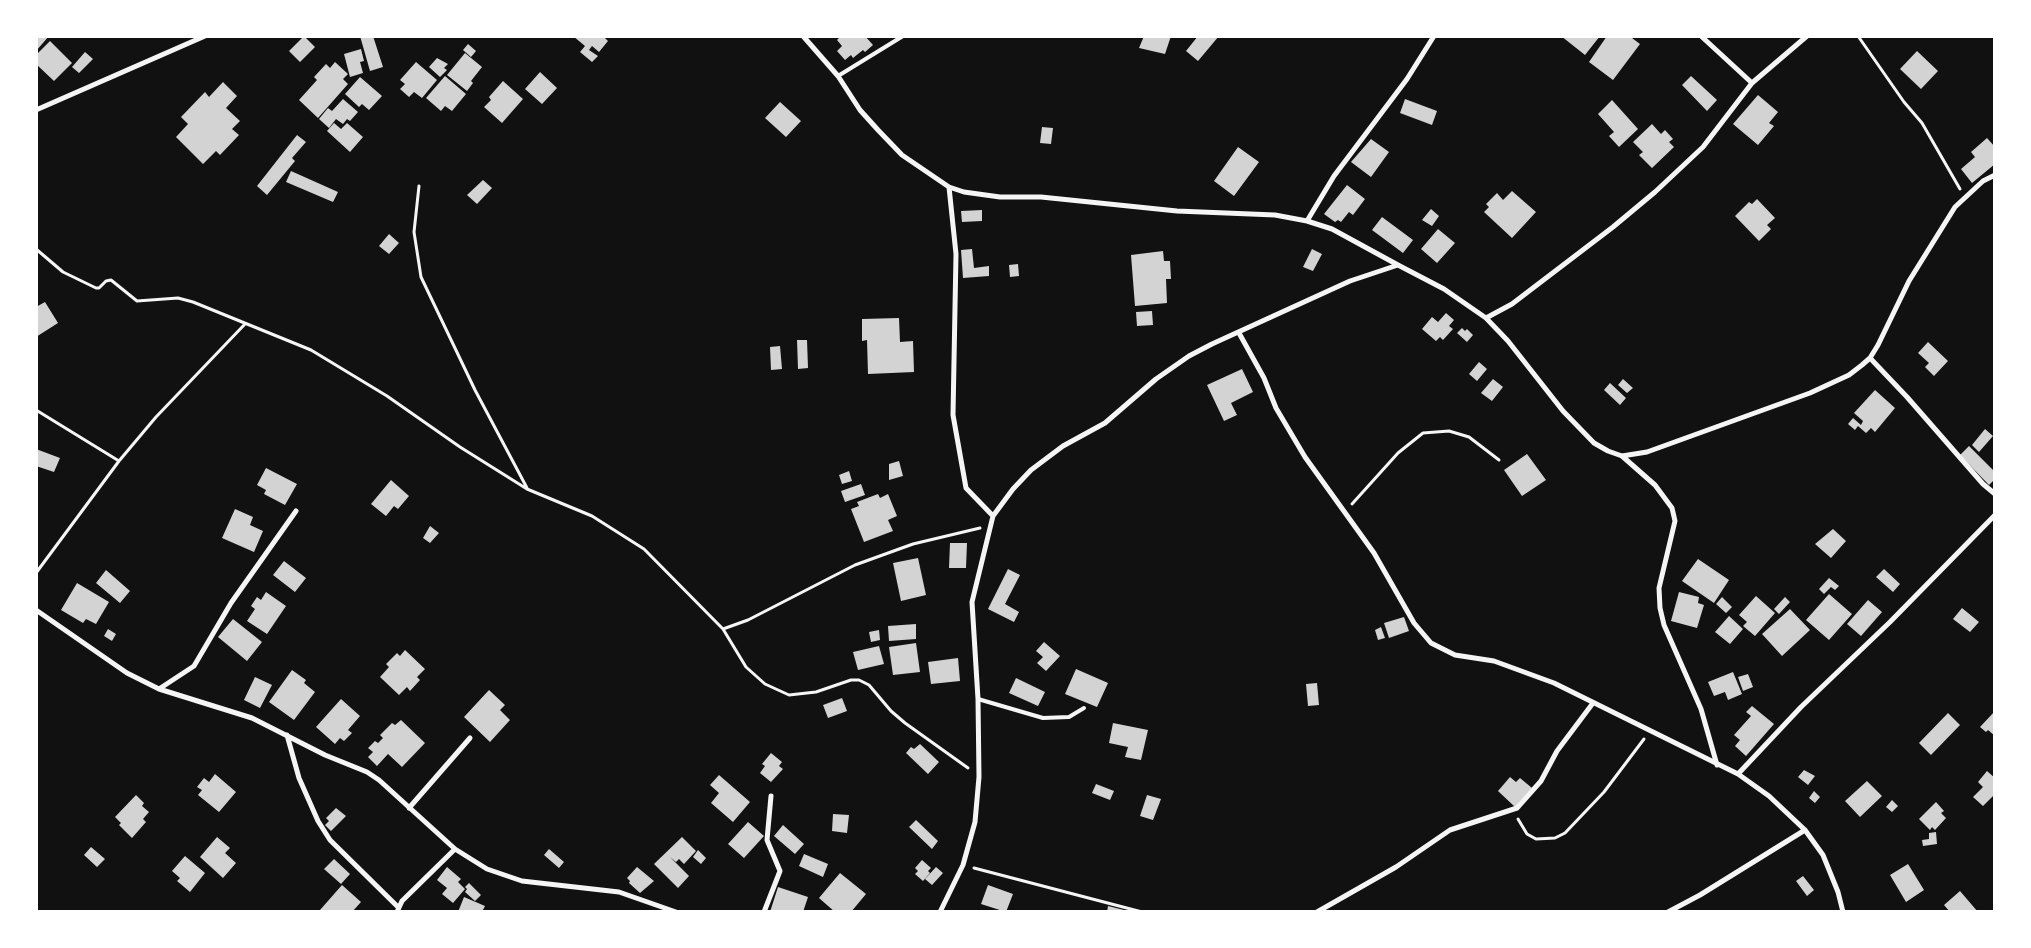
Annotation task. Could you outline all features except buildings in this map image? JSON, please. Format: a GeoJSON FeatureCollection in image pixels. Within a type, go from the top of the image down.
{"type":"FeatureCollection","features":[{"type":"Feature","properties":{"kind":"street"},"geometry":{"type":"LineString","coordinates":[[36,110],[206,36]]}},
{"type":"Feature","properties":{"kind":"street"},"geometry":{"type":"LineString","coordinates":[[803,36],[838,76],[860,110],[884,137],[918,167],[949,187],[964,192],[1000,197],[1041,197],[1177,211],[1275,215],[1307,221],[1332,228],[1444,290],[1486,318],[1508,341],[1563,411],[1594,443],[1622,456],[1655,485],[1672,508],[1675,521],[1659,588],[1660,608],[1664,625],[1701,709],[1717,765]]}},
{"type":"Feature","properties":{"kind":"street"},"geometry":{"type":"LineString","coordinates":[[1307,221],[1334,176],[1402,86],[1434,36]]}},
{"type":"Feature","properties":{"kind":"street"},"geometry":{"type":"LineString","coordinates":[[1700,36],[1752,83]]}},
{"type":"Feature","properties":{"kind":"street"},"geometry":{"type":"LineString","coordinates":[[1486,318],[1519,298],[1613,227],[1655,192],[1703,147],[1752,83],[1807,36]]}},
{"type":"Feature","properties":{"kind":"street"},"geometry":{"type":"LineString","coordinates":[[1622,456],[1647,452],[1673,444],[1775,404],[1810,393],[1849,374],[1870,358],[1909,281],[1946,220],[1964,197],[1995,175]]}},
{"type":"Feature","properties":{"kind":"street"},"geometry":{"type":"LineString","coordinates":[[949,187],[956,254],[953,416],[966,488],[994,516]]}},
{"type":"Feature","properties":{"kind":"street"},"geometry":{"type":"LineString","coordinates":[[940,912],[963,864],[975,822],[979,777],[978,699],[972,602],[990,526],[994,516],[1013,489],[1031,470],[1050,455],[1104,423],[1156,379],[1189,356],[1350,281],[1398,265]]}},
{"type":"Feature","properties":{"kind":"street"},"geometry":{"type":"LineString","coordinates":[[1239,333],[1264,378],[1276,408],[1305,457],[1374,553],[1414,622],[1431,643],[1455,655],[1494,662],[1529,673],[1738,774],[1769,796],[1806,830],[1823,855],[1838,892],[1843,912]]}},
{"type":"Feature","properties":{"kind":"street"},"geometry":{"type":"LineString","coordinates":[[1870,358],[1907,397],[1983,484],[1995,494]]}},
{"type":"Feature","properties":{"kind":"street"},"geometry":{"type":"LineString","coordinates":[[159,689],[194,666],[231,603],[296,511]]}},
{"type":"Feature","properties":{"kind":"street"},"geometry":{"type":"LineString","coordinates":[[1738,774],[1801,707],[1890,622],[1995,515]]}},
{"type":"Feature","properties":{"kind":"street"},"geometry":{"type":"LineString","coordinates":[[36,610],[127,672],[159,689],[252,718],[325,755],[367,772],[455,849],[487,869],[522,881],[619,892],[676,912]]}},
{"type":"Feature","properties":{"kind":"street"},"geometry":{"type":"LineString","coordinates":[[1316,912],[1396,868],[1450,830],[1517,808],[1541,781],[1557,751],[1578,727],[1593,703]]}},
{"type":"Feature","properties":{"kind":"street"},"geometry":{"type":"LineString","coordinates":[[287,735],[299,778],[318,821],[330,840],[397,909],[402,900],[455,849]]}},
{"type":"Feature","properties":{"kind":"street"},"geometry":{"type":"LineString","coordinates":[[409,808],[470,738]]}},
{"type":"Feature","properties":{"kind":"street"},"geometry":{"type":"LineString","coordinates":[[764,912],[780,871],[767,840],[771,796]]}},
{"type":"Feature","properties":{"kind":"street"},"geometry":{"type":"LineString","coordinates":[[1668,912],[1806,830]]}},
{"type":"Feature","properties":{"kind":"lane"},"geometry":{"type":"LineString","coordinates":[[838,76],[903,36]]}},
{"type":"Feature","properties":{"kind":"lane"},"geometry":{"type":"LineString","coordinates":[[978,699],[1043,718],[1068,717],[1084,708]]}},
{"type":"Feature","properties":{"kind":"path"},"geometry":{"type":"LineString","coordinates":[[1858,36],[1904,102],[1922,123],[1964,197]]}},
{"type":"Feature","properties":{"kind":"path"},"geometry":{"type":"LineString","coordinates":[[419,186],[414,232],[421,277],[471,382],[527,489]]}},
{"type":"Feature","properties":{"kind":"path"},"geometry":{"type":"LineString","coordinates":[[36,249],[63,272],[96,288],[111,280],[137,301],[178,298],[310,350],[387,396],[460,447],[527,489],[592,516],[644,549],[723,629],[746,667],[765,684],[789,694],[816,692],[851,680],[859,680],[869,685],[905,723],[979,777]]}},
{"type":"Feature","properties":{"kind":"path"},"geometry":{"type":"LineString","coordinates":[[36,573],[119,461],[156,417],[245,324]]}},
{"type":"Feature","properties":{"kind":"path"},"geometry":{"type":"LineString","coordinates":[[36,410],[119,461]]}},
{"type":"Feature","properties":{"kind":"path"},"geometry":{"type":"LineString","coordinates":[[1344,511],[1398,453],[1423,433],[1449,431],[1469,437],[1499,460]]}},
{"type":"Feature","properties":{"kind":"path"},"geometry":{"type":"LineString","coordinates":[[723,629],[748,620],[855,565],[913,544],[990,526]]}},
{"type":"Feature","properties":{"kind":"path"},"geometry":{"type":"LineString","coordinates":[[1501,812],[1517,818],[1527,834],[1536,839],[1555,838],[1565,833],[1604,792],[1650,731]]}},
{"type":"Feature","properties":{"kind":"path"},"geometry":{"type":"LineString","coordinates":[[963,864],[1142,912]]}}]}
